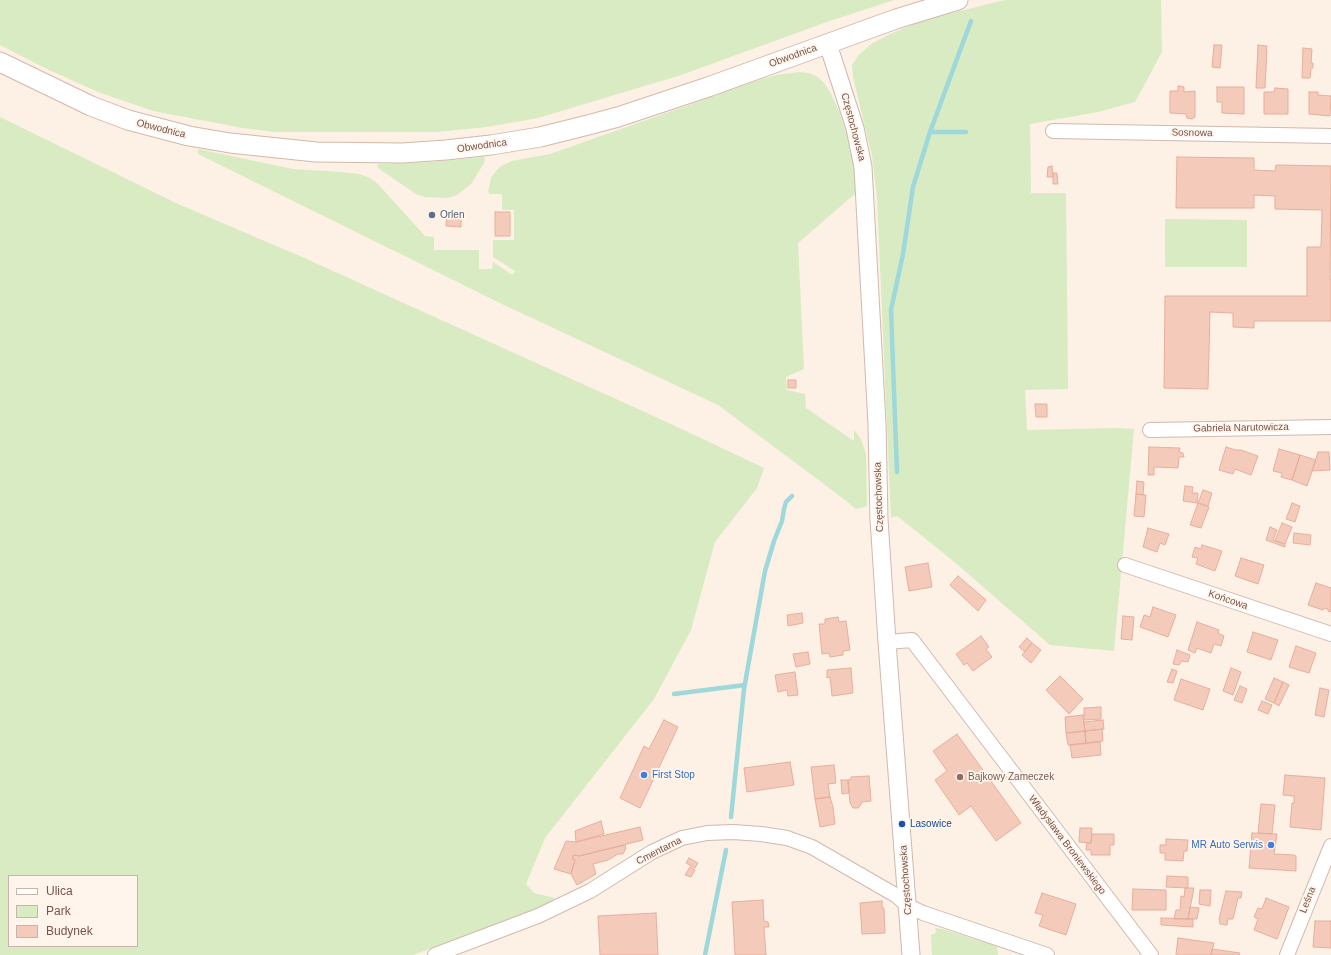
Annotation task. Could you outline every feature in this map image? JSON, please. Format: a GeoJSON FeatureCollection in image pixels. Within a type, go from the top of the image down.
{"type":"FeatureCollection","features":[{"type":"Feature","properties":{"kind":"main road","name":"Obwodnica"},"geometry":{"type":"LineString","coordinates":[[0,62],[71,97],[105,111],[128,120],[189,136],[230,143],[316,152],[402,153],[491,145],[540,137],[588,125],[648,107],[896,19],[958,0]]}},
{"type":"Feature","properties":{"kind":"street","name":"Częstochowska"},"geometry":{"type":"LineString","coordinates":[[828,44],[855,128],[863,167],[875,393],[879,518],[911,955]]}},
{"type":"Feature","properties":{"kind":"street","name":"Sosnowa"},"geometry":{"type":"LineString","coordinates":[[1053,131],[1331,136]]}},
{"type":"Feature","properties":{"kind":"street","name":"Gabriela Narutowicza"},"geometry":{"type":"LineString","coordinates":[[1150,430],[1331,427]]}},
{"type":"Feature","properties":{"kind":"street","name":"Końcowa"},"geometry":{"type":"LineString","coordinates":[[1125,565],[1331,634]]}},
{"type":"Feature","properties":{"kind":"street","name":"Władysława Broniewskiego"},"geometry":{"type":"LineString","coordinates":[[887,642],[912,640],[1151,955]]}},
{"type":"Feature","properties":{"kind":"street","name":"Cmentarna"},"geometry":{"type":"LineString","coordinates":[[435,955],[538,916],[590,891],[652,852],[682,838],[707,834],[733,832],[787,838],[814,848],[897,896],[908,906]]}},
{"type":"Feature","properties":{"kind":"street","name":"Leśna"},"geometry":{"type":"LineString","coordinates":[[1287,955],[1331,846]]}},
{"type":"Feature","properties":{"kind":"street"},"geometry":{"type":"LineString","coordinates":[[908,906],[932,917],[1047,955]]}},
{"type":"Feature","properties":{"kind":"green space"},"geometry":{"type":"Polygon","coordinates":[[[0,0],[894,0],[824,23],[681,75],[538,118],[487,127],[436,132],[274,132],[243,128],[153,111],[98,92],[47,69],[0,45],[0,0]]]}},
{"type":"Feature","properties":{"kind":"green space"},"geometry":{"type":"Polygon","coordinates":[[[1005,0],[1161,0],[1162,52],[1135,102],[1098,112],[1030,124],[1031,193],[1066,193],[1068,389],[1025,390],[1027,430],[1134,429],[1114,651],[1050,645],[958,565],[916,531],[897,516],[891,518],[877,197],[872,156],[853,77],[852,65],[858,56],[871,44],[890,34],[927,19],[1005,0]]]}},
{"type":"Feature","properties":{"kind":"green space"},"geometry":{"type":"Polygon","coordinates":[[[799,72],[809,73],[818,77],[825,84],[831,94],[839,111],[850,144],[856,175],[857,192],[798,243],[804,369],[786,377],[787,390],[805,394],[806,408],[854,441],[854,430],[861,439],[866,454],[867,506],[856,509],[718,405],[502,304],[198,154],[198,149],[293,169],[359,174],[370,178],[377,183],[425,236],[434,237],[434,250],[479,250],[479,269],[492,269],[493,262],[512,275],[515,271],[493,257],[493,240],[514,240],[514,210],[502,210],[502,194],[490,194],[488,192],[491,178],[501,166],[512,161],[550,154],[744,84],[776,75],[799,72]]]}},
{"type":"Feature","properties":{"kind":"green space"},"geometry":{"type":"Polygon","coordinates":[[[0,117],[178,204],[302,257],[671,424],[764,468],[757,488],[715,542],[691,630],[654,699],[545,838],[526,884],[534,893],[555,898],[548,905],[413,955],[0,955],[0,117]]]}},
{"type":"Feature","properties":{"kind":"green space"},"geometry":{"type":"Polygon","coordinates":[[[485,158],[484,163],[471,184],[457,195],[448,198],[425,197],[416,194],[378,168],[377,165],[431,162],[485,158]]]}},
{"type":"Feature","properties":{"kind":"green space"},"geometry":{"type":"Polygon","coordinates":[[[1165,219],[1247,220],[1247,267],[1165,267],[1165,219]]]}},
{"type":"Feature","properties":{"kind":"green space"},"geometry":{"type":"Polygon","coordinates":[[[935,928],[997,946],[998,955],[932,955],[931,935],[936,933],[935,928]]]}},
{"type":"Feature","properties":{"kind":"building"},"geometry":{"type":"Polygon","coordinates":[[[1214,45],[1222,45],[1220,68],[1212,67],[1214,45]]]}},
{"type":"Feature","properties":{"kind":"building"},"geometry":{"type":"Polygon","coordinates":[[[1258,45],[1267,46],[1265,88],[1256,88],[1258,45]]]}},
{"type":"Feature","properties":{"kind":"building"},"geometry":{"type":"Polygon","coordinates":[[[1303,48],[1312,49],[1311,63],[1313,63],[1313,68],[1311,68],[1310,78],[1302,78],[1303,48]]]}},
{"type":"Feature","properties":{"kind":"building"},"geometry":{"type":"Polygon","coordinates":[[[1178,86],[1184,87],[1184,92],[1195,91],[1195,117],[1192,119],[1187,118],[1186,114],[1170,113],[1170,91],[1178,91],[1178,86]]]}},
{"type":"Feature","properties":{"kind":"building"},"geometry":{"type":"Polygon","coordinates":[[[1217,87],[1244,87],[1244,114],[1222,113],[1222,102],[1217,102],[1217,87]]]}},
{"type":"Feature","properties":{"kind":"building"},"geometry":{"type":"Polygon","coordinates":[[[1275,88],[1288,89],[1288,114],[1264,114],[1264,92],[1274,92],[1275,88]]]}},
{"type":"Feature","properties":{"kind":"building"},"geometry":{"type":"Polygon","coordinates":[[[1309,92],[1318,92],[1318,95],[1331,96],[1330,116],[1309,114],[1309,92]]]}},
{"type":"Feature","properties":{"kind":"building"},"geometry":{"type":"Polygon","coordinates":[[[1177,157],[1254,158],[1254,170],[1275,171],[1276,165],[1331,166],[1331,321],[1254,321],[1254,328],[1233,327],[1233,313],[1210,312],[1208,389],[1164,388],[1165,296],[1307,296],[1307,247],[1321,247],[1322,210],[1275,209],[1275,196],[1254,195],[1254,208],[1176,208],[1177,157]]]}},
{"type":"Feature","properties":{"kind":"building"},"geometry":{"type":"Polygon","coordinates":[[[1052,166],[1053,177],[1047,177],[1048,167],[1052,166]]]}},
{"type":"Feature","properties":{"kind":"building"},"geometry":{"type":"Polygon","coordinates":[[[1053,173],[1057,173],[1058,184],[1053,184],[1053,173]]]}},
{"type":"Feature","properties":{"kind":"building"},"geometry":{"type":"Polygon","coordinates":[[[447,212],[461,212],[461,227],[446,226],[447,212]]]}},
{"type":"Feature","properties":{"kind":"building"},"geometry":{"type":"Polygon","coordinates":[[[495,212],[510,212],[510,236],[495,236],[495,212]]]}},
{"type":"Feature","properties":{"kind":"building"},"geometry":{"type":"Polygon","coordinates":[[[788,380],[796,380],[796,388],[788,388],[788,380]]]}},
{"type":"Feature","properties":{"kind":"building"},"geometry":{"type":"Polygon","coordinates":[[[1035,404],[1047,404],[1047,417],[1036,417],[1035,404]]]}},
{"type":"Feature","properties":{"kind":"building"},"geometry":{"type":"Polygon","coordinates":[[[1149,447],[1180,448],[1179,452],[1183,453],[1184,457],[1179,457],[1178,468],[1154,467],[1154,475],[1148,475],[1149,447]]]}},
{"type":"Feature","properties":{"kind":"building"},"geometry":{"type":"Polygon","coordinates":[[[1226,447],[1258,456],[1251,475],[1235,469],[1233,474],[1219,470],[1226,447]]]}},
{"type":"Feature","properties":{"kind":"building"},"geometry":{"type":"Polygon","coordinates":[[[1279,449],[1300,455],[1292,480],[1281,477],[1282,473],[1273,471],[1279,449]]]}},
{"type":"Feature","properties":{"kind":"building"},"geometry":{"type":"Polygon","coordinates":[[[1318,452],[1329,452],[1330,470],[1312,471],[1318,452]]]}},
{"type":"Feature","properties":{"kind":"building"},"geometry":{"type":"Polygon","coordinates":[[[1300,455],[1316,460],[1307,486],[1292,480],[1300,455]]]}},
{"type":"Feature","properties":{"kind":"building"},"geometry":{"type":"Polygon","coordinates":[[[1137,481],[1144,482],[1143,495],[1136,494],[1137,481]]]}},
{"type":"Feature","properties":{"kind":"building"},"geometry":{"type":"Polygon","coordinates":[[[1185,486],[1193,487],[1192,493],[1198,493],[1197,503],[1183,501],[1185,486]]]}},
{"type":"Feature","properties":{"kind":"building"},"geometry":{"type":"Polygon","coordinates":[[[1203,490],[1212,493],[1208,506],[1198,503],[1203,490]]]}},
{"type":"Feature","properties":{"kind":"building"},"geometry":{"type":"Polygon","coordinates":[[[1136,494],[1146,495],[1144,517],[1134,516],[1136,494]]]}},
{"type":"Feature","properties":{"kind":"building"},"geometry":{"type":"Polygon","coordinates":[[[1198,503],[1209,507],[1201,528],[1190,525],[1198,503]]]}},
{"type":"Feature","properties":{"kind":"building"},"geometry":{"type":"Polygon","coordinates":[[[1292,503],[1300,506],[1295,522],[1286,519],[1292,503]]]}},
{"type":"Feature","properties":{"kind":"building"},"geometry":{"type":"Polygon","coordinates":[[[1282,523],[1292,527],[1285,544],[1275,541],[1282,523]]]}},
{"type":"Feature","properties":{"kind":"building"},"geometry":{"type":"Polygon","coordinates":[[[1270,527],[1277,530],[1273,540],[1285,544],[1285,547],[1266,540],[1270,527]]]}},
{"type":"Feature","properties":{"kind":"building"},"geometry":{"type":"Polygon","coordinates":[[[1148,528],[1169,534],[1165,545],[1160,543],[1157,552],[1143,547],[1148,528]]]}},
{"type":"Feature","properties":{"kind":"building"},"geometry":{"type":"Polygon","coordinates":[[[1294,533],[1311,535],[1310,545],[1293,543],[1294,533]]]}},
{"type":"Feature","properties":{"kind":"building"},"geometry":{"type":"Polygon","coordinates":[[[1202,545],[1222,551],[1215,571],[1196,564],[1198,558],[1192,557],[1195,547],[1201,549],[1202,545]]]}},
{"type":"Feature","properties":{"kind":"building"},"geometry":{"type":"Polygon","coordinates":[[[1241,558],[1264,565],[1258,584],[1235,576],[1241,558]]]}},
{"type":"Feature","properties":{"kind":"building"},"geometry":{"type":"Polygon","coordinates":[[[928,563],[932,587],[909,591],[905,567],[928,563]]]}},
{"type":"Feature","properties":{"kind":"building"},"geometry":{"type":"Polygon","coordinates":[[[958,576],[986,600],[978,611],[950,585],[958,576]]]}},
{"type":"Feature","properties":{"kind":"building"},"geometry":{"type":"Polygon","coordinates":[[[1316,583],[1331,588],[1331,612],[1328,611],[1328,609],[1324,608],[1323,610],[1308,605],[1316,583]]]}},
{"type":"Feature","properties":{"kind":"building"},"geometry":{"type":"Polygon","coordinates":[[[1153,607],[1176,615],[1168,637],[1140,627],[1144,615],[1150,617],[1153,607]]]}},
{"type":"Feature","properties":{"kind":"building"},"geometry":{"type":"Polygon","coordinates":[[[802,613],[803,623],[788,626],[787,615],[802,613]]]}},
{"type":"Feature","properties":{"kind":"building"},"geometry":{"type":"Polygon","coordinates":[[[1123,616],[1134,617],[1132,640],[1121,639],[1123,616]]]}},
{"type":"Feature","properties":{"kind":"building"},"geometry":{"type":"Polygon","coordinates":[[[838,617],[839,622],[846,621],[850,650],[843,651],[843,655],[830,657],[829,653],[822,654],[819,624],[825,624],[825,619],[838,617]]]}},
{"type":"Feature","properties":{"kind":"building"},"geometry":{"type":"Polygon","coordinates":[[[1197,622],[1219,630],[1218,633],[1224,636],[1221,646],[1214,644],[1211,653],[1197,648],[1195,653],[1188,650],[1197,622]]]}},
{"type":"Feature","properties":{"kind":"building"},"geometry":{"type":"Polygon","coordinates":[[[1253,632],[1278,640],[1271,660],[1247,652],[1253,632]]]}},
{"type":"Feature","properties":{"kind":"building"},"geometry":{"type":"Polygon","coordinates":[[[981,636],[989,647],[986,649],[992,657],[973,671],[967,663],[964,665],[956,654],[981,636]]]}},
{"type":"Feature","properties":{"kind":"building"},"geometry":{"type":"Polygon","coordinates":[[[1027,638],[1032,643],[1025,652],[1019,647],[1027,638]]]}},
{"type":"Feature","properties":{"kind":"building"},"geometry":{"type":"Polygon","coordinates":[[[1032,643],[1041,650],[1031,663],[1022,655],[1032,643]]]}},
{"type":"Feature","properties":{"kind":"building"},"geometry":{"type":"Polygon","coordinates":[[[1296,646],[1316,653],[1309,673],[1289,667],[1296,646]]]}},
{"type":"Feature","properties":{"kind":"building"},"geometry":{"type":"Polygon","coordinates":[[[1177,650],[1190,655],[1188,662],[1182,661],[1179,665],[1173,664],[1177,650]]]}},
{"type":"Feature","properties":{"kind":"building"},"geometry":{"type":"Polygon","coordinates":[[[808,652],[810,664],[796,667],[793,654],[808,652]]]}},
{"type":"Feature","properties":{"kind":"building"},"geometry":{"type":"Polygon","coordinates":[[[851,668],[853,693],[832,696],[830,677],[827,678],[827,670],[851,668]]]}},
{"type":"Feature","properties":{"kind":"building"},"geometry":{"type":"Polygon","coordinates":[[[1231,668],[1241,672],[1233,695],[1223,691],[1231,668]]]}},
{"type":"Feature","properties":{"kind":"building"},"geometry":{"type":"Polygon","coordinates":[[[1172,669],[1177,671],[1173,683],[1167,682],[1172,669]]]}},
{"type":"Feature","properties":{"kind":"building"},"geometry":{"type":"Polygon","coordinates":[[[795,672],[798,695],[788,696],[787,690],[778,692],[775,675],[795,672]]]}},
{"type":"Feature","properties":{"kind":"building"},"geometry":{"type":"Polygon","coordinates":[[[1060,676],[1083,699],[1069,714],[1046,690],[1060,676]]]}},
{"type":"Feature","properties":{"kind":"building"},"geometry":{"type":"Polygon","coordinates":[[[1274,678],[1283,682],[1274,703],[1265,699],[1274,678]]]}},
{"type":"Feature","properties":{"kind":"building"},"geometry":{"type":"Polygon","coordinates":[[[1181,679],[1210,689],[1203,710],[1174,700],[1181,679]]]}},
{"type":"Feature","properties":{"kind":"building"},"geometry":{"type":"Polygon","coordinates":[[[1283,682],[1289,685],[1279,706],[1274,703],[1283,682]]]}},
{"type":"Feature","properties":{"kind":"building"},"geometry":{"type":"Polygon","coordinates":[[[1240,686],[1247,689],[1242,703],[1234,700],[1240,686]]]}},
{"type":"Feature","properties":{"kind":"building"},"geometry":{"type":"Polygon","coordinates":[[[1320,688],[1329,690],[1324,717],[1315,715],[1320,688]]]}},
{"type":"Feature","properties":{"kind":"building"},"geometry":{"type":"Polygon","coordinates":[[[1262,701],[1272,705],[1268,714],[1258,710],[1262,701]]]}},
{"type":"Feature","properties":{"kind":"building"},"geometry":{"type":"Polygon","coordinates":[[[1101,707],[1101,719],[1084,720],[1084,708],[1101,707]]]}},
{"type":"Feature","properties":{"kind":"building"},"geometry":{"type":"Polygon","coordinates":[[[1083,715],[1085,731],[1066,733],[1065,717],[1083,715]]]}},
{"type":"Feature","properties":{"kind":"building"},"geometry":{"type":"Polygon","coordinates":[[[664,720],[678,727],[640,808],[620,798],[644,746],[649,749],[664,720]]]}},
{"type":"Feature","properties":{"kind":"building"},"geometry":{"type":"Polygon","coordinates":[[[1103,720],[1104,729],[1085,731],[1084,722],[1103,720]]]}},
{"type":"Feature","properties":{"kind":"building"},"geometry":{"type":"Polygon","coordinates":[[[1102,729],[1103,741],[1086,743],[1085,731],[1102,729]]]}},
{"type":"Feature","properties":{"kind":"building"},"geometry":{"type":"Polygon","coordinates":[[[1085,731],[1086,743],[1068,745],[1066,733],[1085,731]]]}},
{"type":"Feature","properties":{"kind":"building"},"geometry":{"type":"Polygon","coordinates":[[[957,734],[1021,823],[996,841],[971,806],[959,815],[935,780],[947,771],[933,751],[957,734]]]}},
{"type":"Feature","properties":{"kind":"building"},"geometry":{"type":"Polygon","coordinates":[[[1100,742],[1101,755],[1072,758],[1070,745],[1100,742]]]}},
{"type":"Feature","properties":{"kind":"building"},"geometry":{"type":"Polygon","coordinates":[[[790,762],[794,785],[747,792],[744,768],[790,762]]]}},
{"type":"Feature","properties":{"kind":"building"},"geometry":{"type":"Polygon","coordinates":[[[834,765],[836,783],[828,784],[830,797],[815,799],[811,767],[834,765]]]}},
{"type":"Feature","properties":{"kind":"building"},"geometry":{"type":"Polygon","coordinates":[[[1285,775],[1325,778],[1321,830],[1290,827],[1294,796],[1283,795],[1285,775]]]}},
{"type":"Feature","properties":{"kind":"building"},"geometry":{"type":"Polygon","coordinates":[[[869,776],[871,801],[862,802],[858,808],[853,808],[850,803],[848,780],[851,779],[851,777],[869,776]]]}},
{"type":"Feature","properties":{"kind":"building"},"geometry":{"type":"Polygon","coordinates":[[[841,780],[848,780],[849,793],[842,794],[841,780]]]}},
{"type":"Feature","properties":{"kind":"building"},"geometry":{"type":"Polygon","coordinates":[[[830,797],[835,824],[820,827],[815,799],[830,797]]]}},
{"type":"Feature","properties":{"kind":"building"},"geometry":{"type":"Polygon","coordinates":[[[1261,804],[1275,805],[1272,834],[1258,833],[1261,804]]]}},
{"type":"Feature","properties":{"kind":"building"},"geometry":{"type":"Polygon","coordinates":[[[601,821],[604,834],[576,842],[575,831],[601,821]]]}},
{"type":"Feature","properties":{"kind":"building"},"geometry":{"type":"Polygon","coordinates":[[[640,827],[643,840],[579,856],[574,855],[572,859],[575,860],[571,874],[554,869],[566,841],[576,842],[640,827]]]}},
{"type":"Feature","properties":{"kind":"building"},"geometry":{"type":"Polygon","coordinates":[[[1080,828],[1092,828],[1091,843],[1079,842],[1080,828]]]}},
{"type":"Feature","properties":{"kind":"building"},"geometry":{"type":"Polygon","coordinates":[[[1252,833],[1277,834],[1274,854],[1296,856],[1296,871],[1249,868],[1252,833]]]}},
{"type":"Feature","properties":{"kind":"building"},"geometry":{"type":"Polygon","coordinates":[[[1092,834],[1114,834],[1114,845],[1110,845],[1110,855],[1091,855],[1091,850],[1086,850],[1087,843],[1091,843],[1092,834]]]}},
{"type":"Feature","properties":{"kind":"building"},"geometry":{"type":"Polygon","coordinates":[[[1166,839],[1188,840],[1187,851],[1184,851],[1183,861],[1165,860],[1165,853],[1160,853],[1160,845],[1166,845],[1166,839]]]}},
{"type":"Feature","properties":{"kind":"building"},"geometry":{"type":"Polygon","coordinates":[[[625,845],[626,848],[623,854],[618,854],[608,860],[593,864],[596,874],[577,885],[571,874],[575,860],[572,859],[574,855],[579,856],[625,845]]]}},
{"type":"Feature","properties":{"kind":"building"},"geometry":{"type":"Polygon","coordinates":[[[689,858],[698,863],[695,868],[686,863],[689,858]]]}},
{"type":"Feature","properties":{"kind":"building"},"geometry":{"type":"Polygon","coordinates":[[[690,867],[695,870],[691,877],[685,875],[690,867]]]}},
{"type":"Feature","properties":{"kind":"building"},"geometry":{"type":"Polygon","coordinates":[[[1167,876],[1188,877],[1188,888],[1166,887],[1167,876]]]}},
{"type":"Feature","properties":{"kind":"building"},"geometry":{"type":"Polygon","coordinates":[[[1185,888],[1194,888],[1188,919],[1174,919],[1176,910],[1180,910],[1181,896],[1184,897],[1185,888]]]}},
{"type":"Feature","properties":{"kind":"building"},"geometry":{"type":"Polygon","coordinates":[[[1133,889],[1166,890],[1166,910],[1132,910],[1133,889]]]}},
{"type":"Feature","properties":{"kind":"building"},"geometry":{"type":"Polygon","coordinates":[[[1200,890],[1211,890],[1210,906],[1199,904],[1200,890]]]}},
{"type":"Feature","properties":{"kind":"building"},"geometry":{"type":"Polygon","coordinates":[[[1226,891],[1242,892],[1241,898],[1238,898],[1233,919],[1228,919],[1227,925],[1220,924],[1219,919],[1226,891]]]}},
{"type":"Feature","properties":{"kind":"building"},"geometry":{"type":"Polygon","coordinates":[[[1042,893],[1076,904],[1066,935],[1039,926],[1043,915],[1035,913],[1042,893]]]}},
{"type":"Feature","properties":{"kind":"building"},"geometry":{"type":"Polygon","coordinates":[[[1266,898],[1289,907],[1277,939],[1254,930],[1258,919],[1254,917],[1258,908],[1262,909],[1266,898]]]}},
{"type":"Feature","properties":{"kind":"building"},"geometry":{"type":"Polygon","coordinates":[[[763,900],[764,921],[768,922],[769,927],[764,927],[766,955],[735,955],[732,902],[763,900]]]}},
{"type":"Feature","properties":{"kind":"building"},"geometry":{"type":"Polygon","coordinates":[[[882,901],[882,908],[884,908],[885,933],[862,934],[860,903],[882,901]]]}},
{"type":"Feature","properties":{"kind":"building"},"geometry":{"type":"Polygon","coordinates":[[[1190,907],[1199,908],[1197,919],[1188,919],[1190,907]]]}},
{"type":"Feature","properties":{"kind":"building"},"geometry":{"type":"Polygon","coordinates":[[[656,913],[658,955],[600,955],[598,916],[656,913]]]}},
{"type":"Feature","properties":{"kind":"building"},"geometry":{"type":"Polygon","coordinates":[[[1161,918],[1193,919],[1193,927],[1161,925],[1161,918]]]}},
{"type":"Feature","properties":{"kind":"building"},"geometry":{"type":"Polygon","coordinates":[[[1315,921],[1331,921],[1331,948],[1313,947],[1315,921]]]}},
{"type":"Feature","properties":{"kind":"building"},"geometry":{"type":"Polygon","coordinates":[[[1178,938],[1214,943],[1211,955],[1176,955],[1178,938]]]}},
{"type":"Feature","properties":{"kind":"building"},"geometry":{"type":"Polygon","coordinates":[[[1212,949],[1240,953],[1239,955],[1211,955],[1212,949]]]}},
{"type":"Feature","properties":{"kind":"waterway"},"geometry":{"type":"LineString","coordinates":[[897,472],[891,310],[903,254],[913,187],[930,132],[971,21]]}},
{"type":"Feature","properties":{"kind":"waterway"},"geometry":{"type":"LineString","coordinates":[[930,132],[966,132]]}},
{"type":"Feature","properties":{"kind":"waterway"},"geometry":{"type":"LineString","coordinates":[[731,817],[744,689],[765,571],[782,521],[786,502],[792,496]]}},
{"type":"Feature","properties":{"kind":"waterway"},"geometry":{"type":"LineString","coordinates":[[674,694],[745,685]]}},
{"type":"Feature","properties":{"kind":"waterway"},"geometry":{"type":"LineString","coordinates":[[705,955],[726,850]]}},
{"type":"Feature","properties":{"kind":"place","name":"Orlen"},"geometry":{"type":"Point","coordinates":[432,215]}},
{"type":"Feature","properties":{"kind":"place","name":"First Stop"},"geometry":{"type":"Point","coordinates":[644,775]}},
{"type":"Feature","properties":{"kind":"place","name":"Bajkowy Zameczek"},"geometry":{"type":"Point","coordinates":[960,777]}},
{"type":"Feature","properties":{"kind":"place","name":"Lasowice"},"geometry":{"type":"Point","coordinates":[902,824]}},
{"type":"Feature","properties":{"kind":"place","name":"MR Auto Serwis"},"geometry":{"type":"Point","coordinates":[1271,845]}}]}
